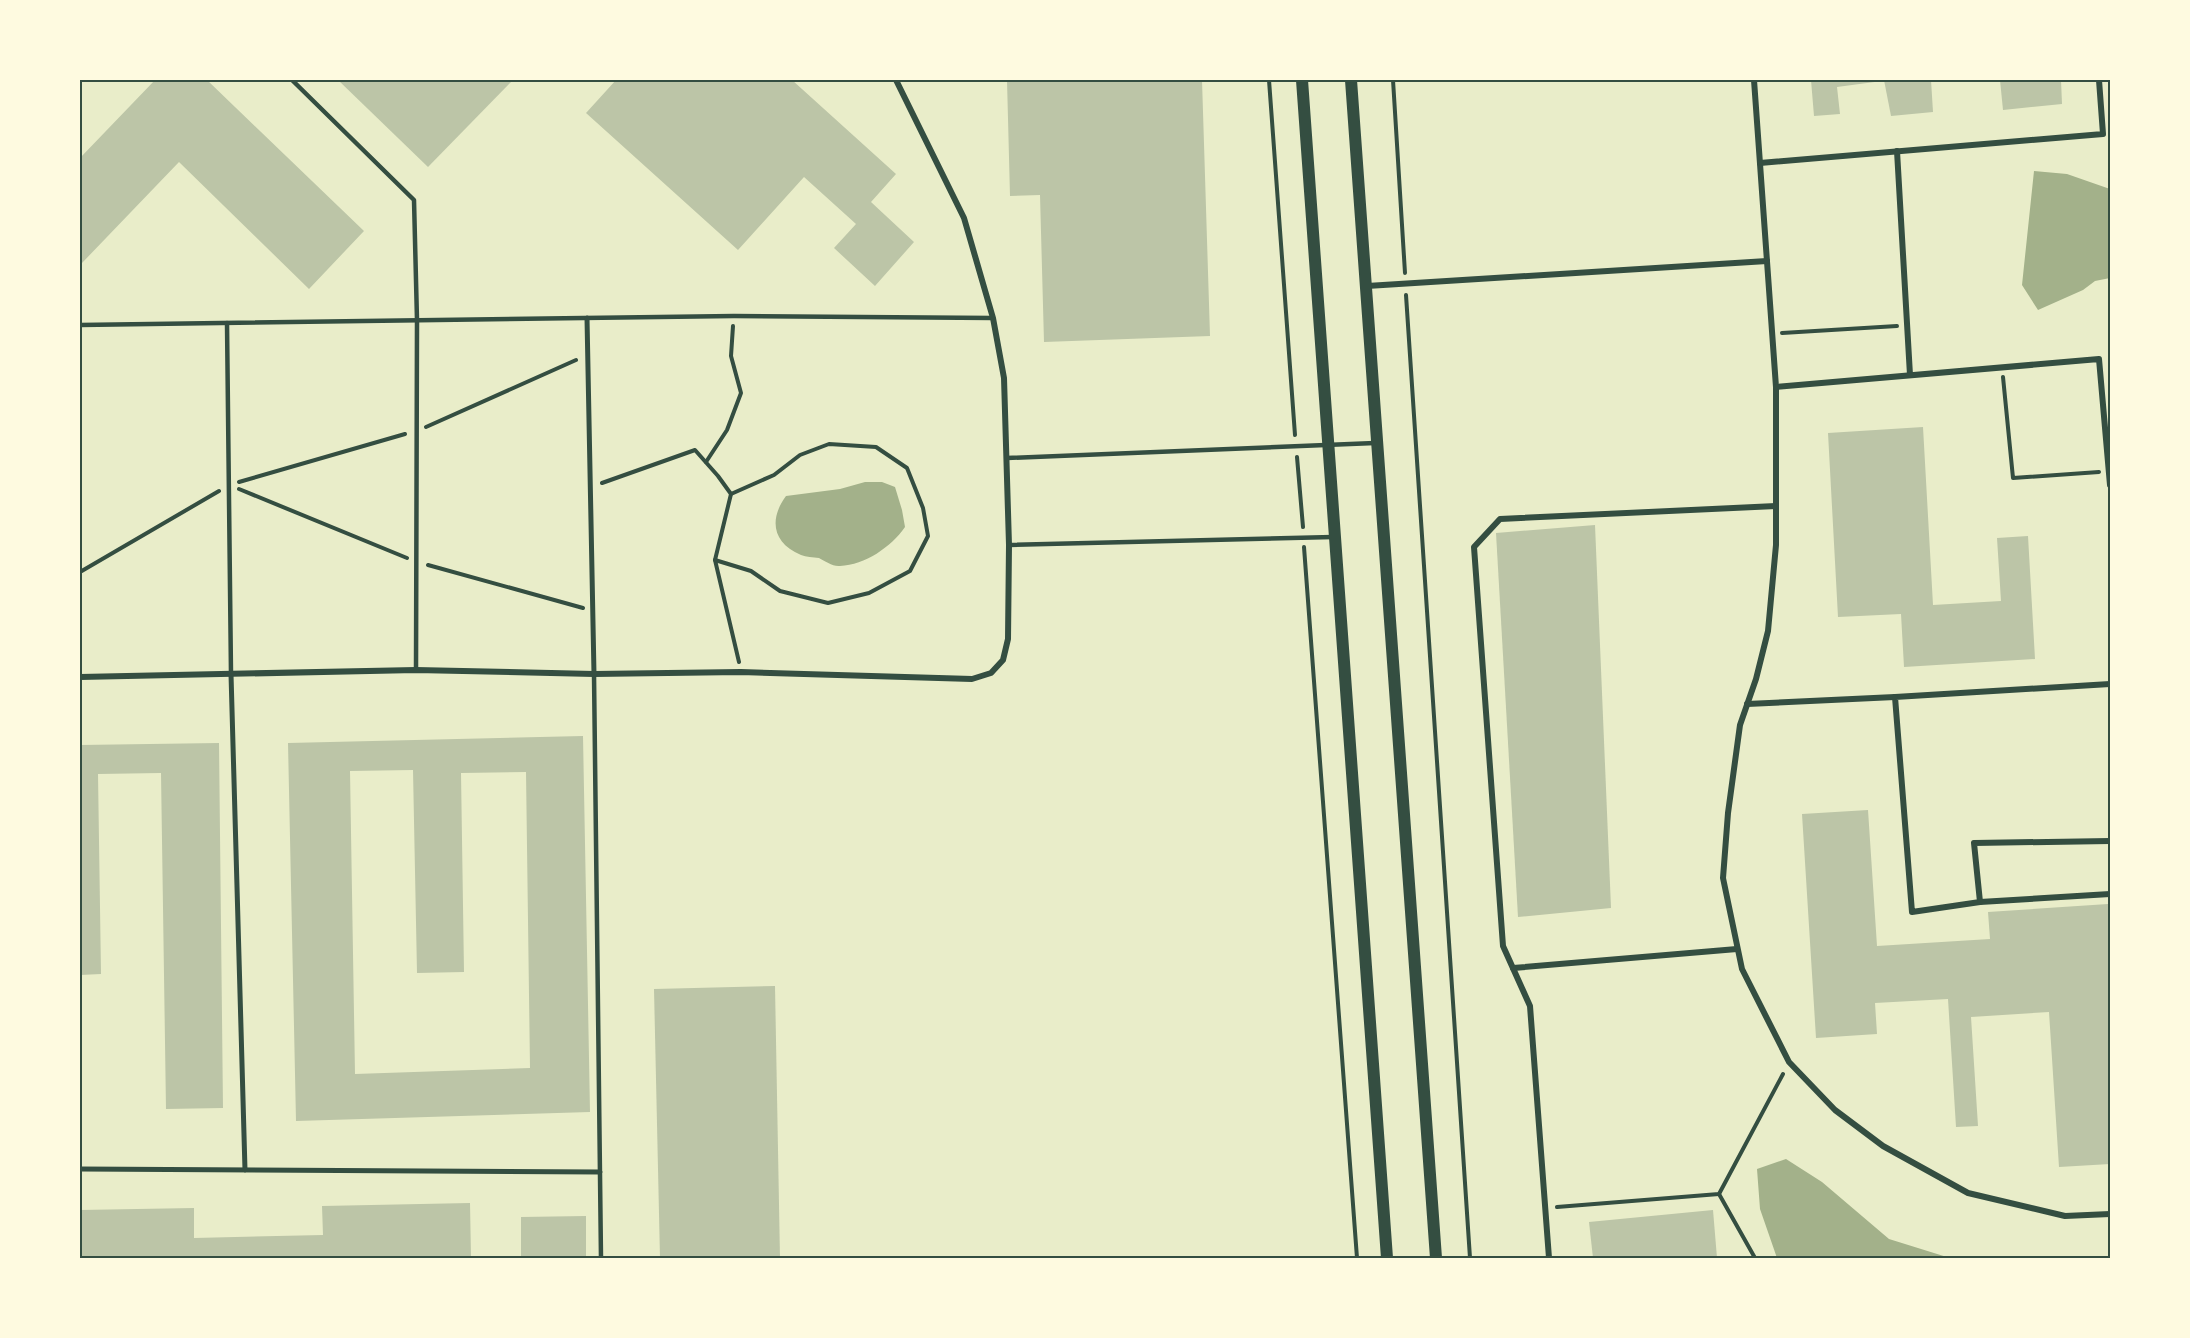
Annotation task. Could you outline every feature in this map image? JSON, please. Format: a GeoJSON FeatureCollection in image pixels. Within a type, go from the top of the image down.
{"type":"FeatureCollection","features":[{"type":"Feature","properties":{"kind":"main road"},"geometry":{"type":"LineString","coordinates":[[1302,80],[1387,1258]]}},
{"type":"Feature","properties":{"kind":"main road"},"geometry":{"type":"LineString","coordinates":[[1351,80],[1436,1258]]}},
{"type":"Feature","properties":{"kind":"street"},"geometry":{"type":"LineString","coordinates":[[80,676],[416,670],[594,674],[741,672],[972,679],[992,673],[1003,660],[1008,639],[1009,545],[1004,378],[993,318],[964,218],[896,80]]}},
{"type":"Feature","properties":{"kind":"street"},"geometry":{"type":"LineString","coordinates":[[1754,80],[1776,387],[1776,545],[1768,631],[1756,679],[1740,725],[1728,813],[1723,878],[1742,969],[1789,1062],[1835,1110],[1883,1146],[1968,1193],[2065,1216],[2110,1214]]}},
{"type":"Feature","properties":{"kind":"street"},"geometry":{"type":"LineString","coordinates":[[1760,163],[2103,134],[2099,80]]}},
{"type":"Feature","properties":{"kind":"street"},"geometry":{"type":"LineString","coordinates":[[1897,151],[1910,375]]}},
{"type":"Feature","properties":{"kind":"street"},"geometry":{"type":"LineString","coordinates":[[1367,286],[1767,261]]}},
{"type":"Feature","properties":{"kind":"street"},"geometry":{"type":"LineString","coordinates":[[587,318],[594,674]]}},
{"type":"Feature","properties":{"kind":"street"},"geometry":{"type":"LineString","coordinates":[[1776,387],[2099,359],[2110,485]]}},
{"type":"Feature","properties":{"kind":"street"},"geometry":{"type":"LineString","coordinates":[[1549,1258],[1530,1006],[1503,946],[1474,547],[1500,519],[1776,506]]}},
{"type":"Feature","properties":{"kind":"street"},"geometry":{"type":"LineString","coordinates":[[231,674],[245,1170]]}},
{"type":"Feature","properties":{"kind":"street"},"geometry":{"type":"LineString","coordinates":[[1747,704],[2110,684]]}},
{"type":"Feature","properties":{"kind":"street"},"geometry":{"type":"LineString","coordinates":[[1895,697],[1912,912],[1980,902],[2110,894]]}},
{"type":"Feature","properties":{"kind":"street"},"geometry":{"type":"LineString","coordinates":[[1980,902],[1974,843],[2110,841]]}},
{"type":"Feature","properties":{"kind":"street"},"geometry":{"type":"LineString","coordinates":[[1513,968],[1737,949]]}},
{"type":"Feature","properties":{"kind":"street"},"geometry":{"type":"LineString","coordinates":[[80,1169],[600,1172]]}},
{"type":"Feature","properties":{"kind":"lane"},"geometry":{"type":"LineString","coordinates":[[292,80],[414,200],[417,320],[416,670]]}},
{"type":"Feature","properties":{"kind":"lane"},"geometry":{"type":"LineString","coordinates":[[80,325],[734,316],[993,318]]}},
{"type":"Feature","properties":{"kind":"lane"},"geometry":{"type":"LineString","coordinates":[[227,323],[231,674]]}},
{"type":"Feature","properties":{"kind":"lane"},"geometry":{"type":"LineString","coordinates":[[1007,458],[1296,444],[1378,443]]}},
{"type":"Feature","properties":{"kind":"lane"},"geometry":{"type":"LineString","coordinates":[[1009,545],[1336,537]]}},
{"type":"Feature","properties":{"kind":"lane"},"geometry":{"type":"LineString","coordinates":[[594,674],[601,1258]]}},
{"type":"Feature","properties":{"kind":"path"},"geometry":{"type":"LineString","coordinates":[[1269,80],[1357,1258]]}},
{"type":"Feature","properties":{"kind":"path"},"geometry":{"type":"LineString","coordinates":[[1393,80],[1470,1258]]}},
{"type":"Feature","properties":{"kind":"path"},"geometry":{"type":"LineString","coordinates":[[706,462],[727,430],[741,393],[731,356],[734,316]]}},
{"type":"Feature","properties":{"kind":"path"},"geometry":{"type":"LineString","coordinates":[[1772,334],[1907,326]]}},
{"type":"Feature","properties":{"kind":"path"},"geometry":{"type":"LineString","coordinates":[[80,572],[229,485],[417,431],[587,355]]}},
{"type":"Feature","properties":{"kind":"path"},"geometry":{"type":"LineString","coordinates":[[2002,367],[2013,478],[2109,471]]}},
{"type":"Feature","properties":{"kind":"path"},"geometry":{"type":"LineString","coordinates":[[714,560],[751,571],[780,591],[828,603],[869,593],[910,571],[928,536],[923,508],[907,468],[876,447],[829,444],[800,455],[774,475],[731,494]]}},
{"type":"Feature","properties":{"kind":"path"},"geometry":{"type":"LineString","coordinates":[[590,488],[695,450],[731,494]]}},
{"type":"Feature","properties":{"kind":"path"},"geometry":{"type":"LineString","coordinates":[[731,494],[714,560],[741,672]]}},
{"type":"Feature","properties":{"kind":"path"},"geometry":{"type":"LineString","coordinates":[[1719,1194],[1789,1062]]}},
{"type":"Feature","properties":{"kind":"path"},"geometry":{"type":"LineString","coordinates":[[1545,1208],[1719,1194]]}},
{"type":"Feature","properties":{"kind":"path"},"geometry":{"type":"LineString","coordinates":[[1719,1194],[1755,1258]]}},
{"type":"Feature","properties":{"kind":"shaded area"},"geometry":{"type":"Polygon","coordinates":[[[2034,171],[2067,174],[2110,189],[2110,278],[2095,281],[2083,290],[2038,310],[2022,285],[2034,171]]]}},
{"type":"Feature","properties":{"kind":"shaded area"},"geometry":{"type":"Polygon","coordinates":[[[865,482],[882,482],[895,487],[905,527],[877,554],[849,565],[837,566],[791,550],[779,537],[776,530],[777,513],[786,496],[840,489],[865,482]]]}},
{"type":"Feature","properties":{"kind":"shaded area"},"geometry":{"type":"Polygon","coordinates":[[[1786,1159],[1822,1182],[1889,1239],[1950,1258],[1777,1258],[1760,1209],[1757,1169],[1786,1159]]]}},
{"type":"Feature","properties":{"kind":"building"},"geometry":{"type":"Polygon","coordinates":[[[155,80],[207,80],[364,231],[309,289],[179,162],[82,263],[80,260],[80,158],[155,80]]]}},
{"type":"Feature","properties":{"kind":"building"},"geometry":{"type":"Polygon","coordinates":[[[338,80],[513,80],[428,167],[338,80]]]}},
{"type":"Feature","properties":{"kind":"building"},"geometry":{"type":"Polygon","coordinates":[[[616,80],[792,80],[896,174],[871,202],[914,242],[875,286],[834,248],[856,224],[804,177],[738,250],[586,113],[616,80]]]}},
{"type":"Feature","properties":{"kind":"building"},"geometry":{"type":"Polygon","coordinates":[[[1007,80],[1202,80],[1210,336],[1044,342],[1040,195],[1010,196],[1007,80]]]}},
{"type":"Feature","properties":{"kind":"building"},"geometry":{"type":"Polygon","coordinates":[[[1811,80],[1882,81],[1837,87],[1840,114],[1814,116],[1811,80]]]}},
{"type":"Feature","properties":{"kind":"building"},"geometry":{"type":"Polygon","coordinates":[[[1884,80],[1931,80],[1933,112],[1891,116],[1884,80]]]}},
{"type":"Feature","properties":{"kind":"building"},"geometry":{"type":"Polygon","coordinates":[[[2000,80],[2061,80],[2062,104],[2003,110],[2000,80]]]}},
{"type":"Feature","properties":{"kind":"building"},"geometry":{"type":"Polygon","coordinates":[[[1923,427],[1933,605],[2001,601],[1997,538],[2028,536],[2035,659],[1904,667],[1901,614],[1838,617],[1828,433],[1923,427]]]}},
{"type":"Feature","properties":{"kind":"building"},"geometry":{"type":"Polygon","coordinates":[[[1595,525],[1611,908],[1518,917],[1496,533],[1595,525]]]}},
{"type":"Feature","properties":{"kind":"building"},"geometry":{"type":"Polygon","coordinates":[[[583,736],[590,1112],[296,1121],[288,743],[583,736]],[[413,770],[350,771],[355,1074],[530,1068],[526,772],[461,773],[464,972],[417,973],[413,770]]]}},
{"type":"Feature","properties":{"kind":"building"},"geometry":{"type":"Polygon","coordinates":[[[219,743],[223,1108],[166,1109],[161,773],[98,774],[101,974],[80,975],[80,745],[219,743]]]}},
{"type":"Feature","properties":{"kind":"building"},"geometry":{"type":"Polygon","coordinates":[[[1868,810],[1877,946],[1990,939],[1988,912],[2108,904],[2110,1164],[2059,1167],[2049,1012],[1971,1017],[1978,1126],[1956,1127],[1948,999],[1875,1003],[1877,1034],[1816,1038],[1802,814],[1868,810]]]}},
{"type":"Feature","properties":{"kind":"building"},"geometry":{"type":"Polygon","coordinates":[[[775,986],[780,1258],[660,1258],[654,989],[775,986]]]}},
{"type":"Feature","properties":{"kind":"building"},"geometry":{"type":"Polygon","coordinates":[[[470,1203],[471,1258],[80,1258],[80,1210],[194,1208],[194,1238],[323,1235],[322,1206],[470,1203]]]}},
{"type":"Feature","properties":{"kind":"building"},"geometry":{"type":"Polygon","coordinates":[[[1713,1210],[1717,1258],[1593,1258],[1589,1222],[1713,1210]]]}},
{"type":"Feature","properties":{"kind":"building"},"geometry":{"type":"Polygon","coordinates":[[[586,1216],[586,1258],[521,1258],[521,1217],[586,1216]]]}}]}
